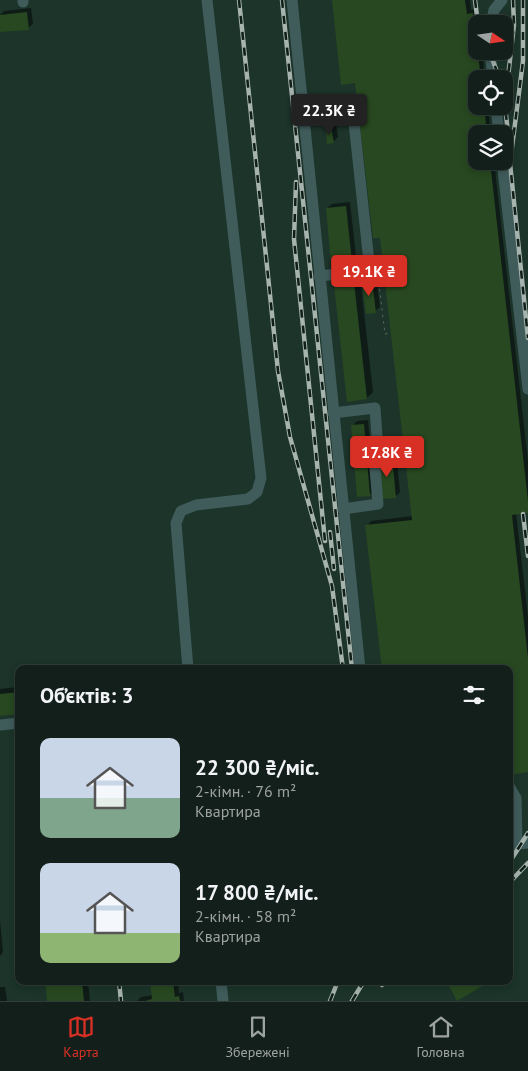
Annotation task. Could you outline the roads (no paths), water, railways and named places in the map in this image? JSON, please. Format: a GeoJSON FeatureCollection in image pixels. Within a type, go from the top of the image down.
{"type":"FeatureCollection","features":[{"type":"Feature","properties":{"kind":"lane"},"geometry":{"type":"LineString","coordinates":[[188,665],[176,523],[181,511],[196,505],[248,499],[256,492],[261,478],[207,0]]}},
{"type":"Feature","properties":{"kind":"lane"},"geometry":{"type":"LineString","coordinates":[[292,0],[360,665]]}},
{"type":"Feature","properties":{"kind":"lane"},"geometry":{"type":"LineString","coordinates":[[493,15],[494,10],[502,0]]}},
{"type":"Feature","properties":{"kind":"lane"},"geometry":{"type":"LineString","coordinates":[[302,109],[352,104],[370,271],[320,276]]}},
{"type":"Feature","properties":{"kind":"lane"},"geometry":{"type":"LineString","coordinates":[[503,170],[528,389]]}},
{"type":"Feature","properties":{"kind":"lane"},"geometry":{"type":"LineString","coordinates":[[333,413],[375,408],[376,417],[378,450],[374,456],[378,504],[343,509]]}},
{"type":"Feature","properties":{"kind":"lane"},"geometry":{"type":"LineString","coordinates":[[0,724],[15,723]]}},
{"type":"Feature","properties":{"kind":"lane"},"geometry":{"type":"LineString","coordinates":[[513,793],[516,798],[518,844]]}},
{"type":"Feature","properties":{"kind":"lane"},"geometry":{"type":"LineString","coordinates":[[221,985],[223,1001]]}},
{"type":"Feature","properties":{"kind":"railway"},"geometry":{"type":"LineString","coordinates":[[239,0],[278,371],[290,437],[332,586],[342,665]]}},
{"type":"Feature","properties":{"kind":"railway"},"geometry":{"type":"LineString","coordinates":[[282,0],[352,665]]}},
{"type":"Feature","properties":{"kind":"railway"},"geometry":{"type":"LineString","coordinates":[[475,0],[477,15]]}},
{"type":"Feature","properties":{"kind":"railway"},"geometry":{"type":"LineString","coordinates":[[509,70],[514,25],[513,0]]}},
{"type":"Feature","properties":{"kind":"railway"},"geometry":{"type":"LineString","coordinates":[[523,0],[523,61],[510,163],[528,338]]}},
{"type":"Feature","properties":{"kind":"railway"},"geometry":{"type":"LineString","coordinates":[[493,60],[496,70]]}},
{"type":"Feature","properties":{"kind":"railway"},"geometry":{"type":"LineString","coordinates":[[506,115],[507,125]]}},
{"type":"Feature","properties":{"kind":"railway"},"geometry":{"type":"LineString","coordinates":[[296,182],[294,239],[325,541]]}},
{"type":"Feature","properties":{"kind":"railway"},"geometry":{"type":"LineString","coordinates":[[523,514],[528,556]]}},
{"type":"Feature","properties":{"kind":"railway"},"geometry":{"type":"LineString","coordinates":[[330,532],[334,569]]}},
{"type":"Feature","properties":{"kind":"railway"},"geometry":{"type":"LineString","coordinates":[[513,857],[528,833]]}},
{"type":"Feature","properties":{"kind":"railway"},"geometry":{"type":"LineString","coordinates":[[513,879],[528,863]]}},
{"type":"Feature","properties":{"kind":"railway"},"geometry":{"type":"LineString","coordinates":[[119,985],[121,1001]]}},
{"type":"Feature","properties":{"kind":"railway"},"geometry":{"type":"LineString","coordinates":[[330,1001],[336,985]]}},
{"type":"Feature","properties":{"kind":"railway"},"geometry":{"type":"LineString","coordinates":[[352,1001],[362,985]]}}]}
